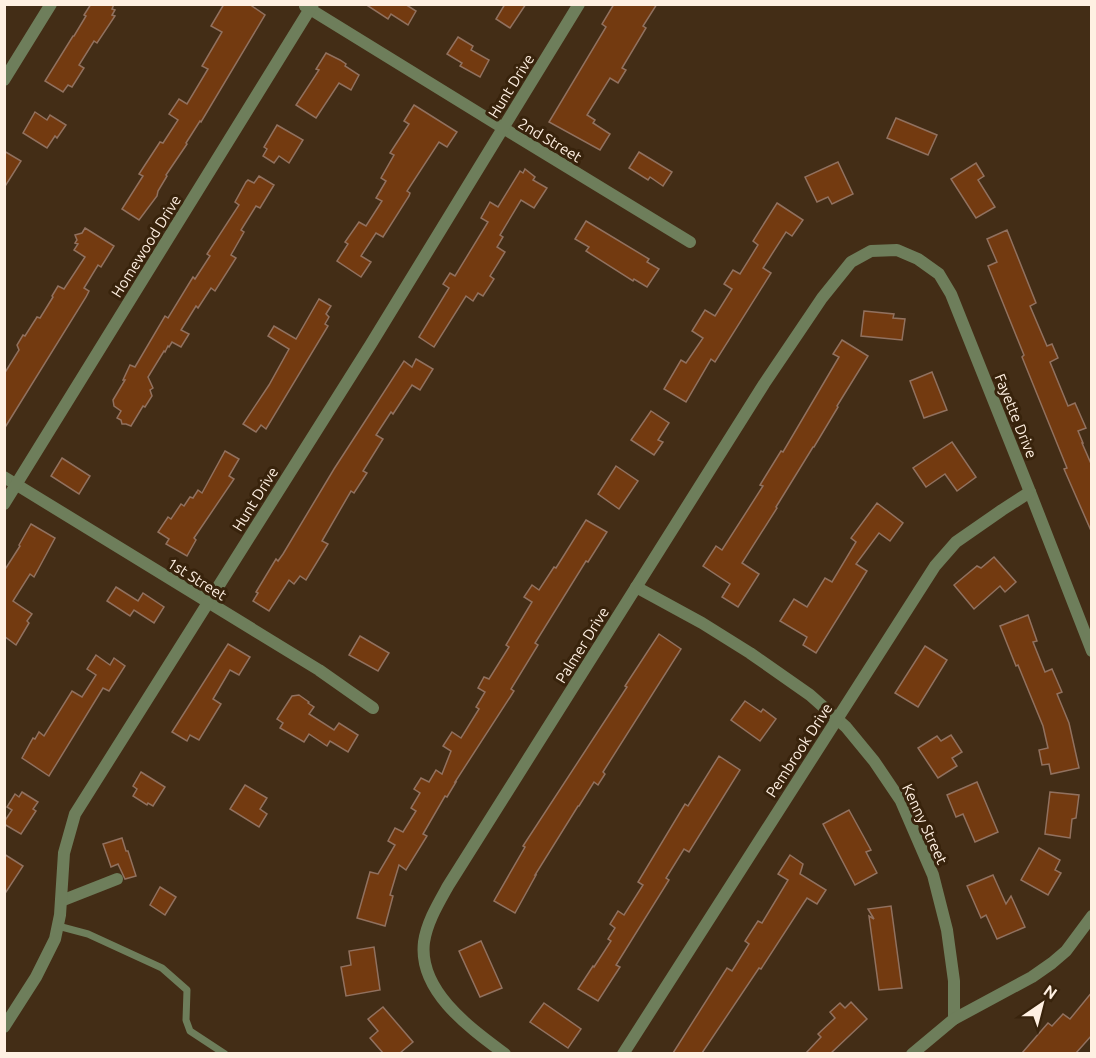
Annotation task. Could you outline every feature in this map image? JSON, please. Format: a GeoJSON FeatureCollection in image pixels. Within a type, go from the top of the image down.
{"type":"FeatureCollection","features":[{"type":"Feature","properties":{"kind":"street"},"geometry":{"type":"LineString","coordinates":[[4,80],[51,4]]}},
{"type":"Feature","properties":{"kind":"street","name":"Hunt Drive"},"geometry":{"type":"LineString","coordinates":[[4,1027],[36,977],[55,939],[60,915],[64,853],[75,814],[364,354],[579,4]]}},
{"type":"Feature","properties":{"kind":"street","name":"2nd Street"},"geometry":{"type":"LineString","coordinates":[[309,6],[502,128],[690,242]]}},
{"type":"Feature","properties":{"kind":"street","name":"Homewood Drive"},"geometry":{"type":"LineString","coordinates":[[4,504],[309,6]]}},
{"type":"Feature","properties":{"kind":"street","name":"Fayette Drive"},"geometry":{"type":"LineString","coordinates":[[862,255],[871,251],[897,250],[918,259],[939,274],[951,294],[1092,651]]}},
{"type":"Feature","properties":{"kind":"street","name":"Palmer Drive"},"geometry":{"type":"LineString","coordinates":[[505,1053],[480,1035],[453,1010],[432,984],[426,969],[424,943],[429,921],[448,886],[764,384],[822,298],[851,262],[862,255]]}},
{"type":"Feature","properties":{"kind":"street","name":"1st Street"},"geometry":{"type":"LineString","coordinates":[[4,477],[319,670],[373,708]]}},
{"type":"Feature","properties":{"kind":"street","name":"Pembrook Drive"},"geometry":{"type":"LineString","coordinates":[[623,1053],[935,566],[956,542],[1030,492]]}},
{"type":"Feature","properties":{"kind":"street","name":"Kenny Street"},"geometry":{"type":"LineString","coordinates":[[636,587],[702,623],[810,695],[846,727],[874,760],[901,801],[933,876],[947,930],[954,981],[954,1019]]}},
{"type":"Feature","properties":{"kind":"street"},"geometry":{"type":"LineString","coordinates":[[61,901],[117,879]]}},
{"type":"Feature","properties":{"kind":"street"},"geometry":{"type":"LineString","coordinates":[[912,1053],[954,1019],[1052,963],[1066,951],[1092,916]]}},
{"type":"Feature","properties":{"kind":"lane"},"geometry":{"type":"LineString","coordinates":[[58,926],[88,934],[162,968],[187,990],[186,1020],[190,1031],[225,1053]]}},
{"type":"Feature","properties":{"kind":"building"},"geometry":{"type":"Polygon","coordinates":[[[91,4],[114,4],[112,9],[115,10],[112,15],[115,16],[97,43],[94,41],[79,65],[84,68],[72,87],[68,85],[63,92],[45,81],[86,16],[84,15],[91,4]]]}},
{"type":"Feature","properties":{"kind":"building"},"geometry":{"type":"Polygon","coordinates":[[[224,4],[249,4],[265,15],[201,122],[166,175],[157,196],[139,220],[122,209],[143,176],[139,174],[178,120],[169,114],[179,99],[187,104],[208,69],[202,66],[222,32],[211,26],[224,4]]]}},
{"type":"Feature","properties":{"kind":"building"},"geometry":{"type":"Polygon","coordinates":[[[365,4],[405,4],[416,11],[408,25],[391,14],[388,19],[365,4]]]}},
{"type":"Feature","properties":{"kind":"building"},"geometry":{"type":"Polygon","coordinates":[[[505,4],[526,4],[510,28],[496,19],[505,4]]]}},
{"type":"Feature","properties":{"kind":"building"},"geometry":{"type":"Polygon","coordinates":[[[614,4],[657,4],[643,26],[646,28],[622,68],[626,70],[618,83],[610,78],[587,115],[595,120],[593,123],[610,134],[600,150],[549,122],[606,27],[602,24],[614,4]]]}},
{"type":"Feature","properties":{"kind":"building"},"geometry":{"type":"Polygon","coordinates":[[[458,37],[473,46],[471,50],[489,60],[480,77],[460,66],[462,63],[447,54],[458,37]]]}},
{"type":"Feature","properties":{"kind":"building"},"geometry":{"type":"Polygon","coordinates":[[[326,53],[346,64],[345,66],[359,75],[351,90],[339,83],[316,118],[296,105],[319,70],[316,69],[326,53]]]}},
{"type":"Feature","properties":{"kind":"building"},"geometry":{"type":"Polygon","coordinates":[[[414,105],[457,132],[447,147],[439,142],[407,191],[410,193],[409,196],[383,237],[376,233],[361,256],[371,262],[361,277],[337,261],[348,244],[345,242],[359,222],[366,226],[382,201],[376,198],[386,181],[381,178],[394,155],[390,153],[409,124],[404,121],[414,105]]]}},
{"type":"Feature","properties":{"kind":"building"},"geometry":{"type":"Polygon","coordinates":[[[35,112],[47,120],[50,115],[66,125],[47,148],[23,133],[35,112]]]}},
{"type":"Feature","properties":{"kind":"building"},"geometry":{"type":"Polygon","coordinates":[[[896,118],[937,135],[928,155],[887,138],[896,118]]]}},
{"type":"Feature","properties":{"kind":"building"},"geometry":{"type":"Polygon","coordinates":[[[277,125],[303,140],[289,163],[279,156],[274,163],[263,156],[267,149],[264,147],[277,125]]]}},
{"type":"Feature","properties":{"kind":"building"},"geometry":{"type":"Polygon","coordinates":[[[4,151],[21,161],[4,188],[4,151]]]}},
{"type":"Feature","properties":{"kind":"building"},"geometry":{"type":"Polygon","coordinates":[[[639,152],[672,172],[663,186],[650,177],[648,180],[629,168],[639,152]]]}},
{"type":"Feature","properties":{"kind":"building"},"geometry":{"type":"Polygon","coordinates":[[[838,162],[853,194],[832,204],[828,197],[817,202],[805,177],[838,162]]]}},
{"type":"Feature","properties":{"kind":"building"},"geometry":{"type":"Polygon","coordinates":[[[976,163],[984,176],[978,180],[995,207],[976,218],[951,179],[976,163]]]}},
{"type":"Feature","properties":{"kind":"building"},"geometry":{"type":"Polygon","coordinates":[[[525,169],[535,177],[533,180],[547,188],[534,208],[521,200],[500,235],[503,237],[497,247],[505,252],[490,276],[494,279],[483,296],[478,293],[473,301],[466,296],[434,347],[419,337],[449,288],[443,284],[450,273],[455,276],[488,222],[481,218],[490,202],[498,207],[520,171],[523,173],[525,169]]]}},
{"type":"Feature","properties":{"kind":"building"},"geometry":{"type":"Polygon","coordinates":[[[259,176],[274,185],[260,208],[256,206],[241,230],[244,232],[231,255],[236,258],[215,291],[211,288],[181,330],[189,334],[181,347],[172,342],[148,377],[153,388],[150,390],[152,396],[145,407],[143,406],[131,426],[122,424],[117,418],[121,411],[114,406],[113,400],[125,380],[123,380],[130,365],[135,367],[165,316],[168,318],[193,277],[195,279],[210,256],[207,254],[239,205],[235,202],[246,182],[248,180],[254,183],[259,176]]]}},
{"type":"Feature","properties":{"kind":"building"},"geometry":{"type":"Polygon","coordinates":[[[777,203],[803,220],[792,236],[786,232],[763,268],[771,273],[715,362],[711,359],[686,402],[664,389],[681,360],[686,363],[703,338],[692,331],[705,310],[715,316],[732,289],[724,284],[733,270],[740,274],[758,245],[753,241],[777,203]]]}},
{"type":"Feature","properties":{"kind":"building"},"geometry":{"type":"Polygon","coordinates":[[[586,221],[649,259],[647,262],[659,269],[647,287],[634,279],[633,281],[586,251],[589,247],[575,239],[586,221]]]}},
{"type":"Feature","properties":{"kind":"building"},"geometry":{"type":"Polygon","coordinates":[[[85,228],[114,246],[101,267],[98,265],[84,288],[89,291],[86,297],[4,429],[4,374],[19,350],[17,345],[23,335],[25,336],[37,317],[40,318],[58,286],[64,289],[85,257],[74,250],[78,244],[75,243],[77,240],[75,235],[82,233],[85,228]]]}},
{"type":"Feature","properties":{"kind":"building"},"geometry":{"type":"Polygon","coordinates":[[[1007,230],[1036,303],[1030,306],[1047,346],[1052,344],[1058,358],[1050,362],[1068,406],[1075,403],[1086,428],[1078,431],[1092,466],[1092,533],[1064,469],[1067,468],[988,266],[997,262],[987,239],[1007,230]]]}},
{"type":"Feature","properties":{"kind":"building"},"geometry":{"type":"Polygon","coordinates":[[[319,299],[331,306],[326,314],[329,317],[325,324],[328,326],[266,429],[261,425],[256,432],[243,424],[289,349],[268,336],[274,326],[296,339],[319,299]]]}},
{"type":"Feature","properties":{"kind":"building"},"geometry":{"type":"Polygon","coordinates":[[[864,311],[894,314],[893,318],[905,319],[902,340],[861,336],[864,311]]]}},
{"type":"Feature","properties":{"kind":"building"},"geometry":{"type":"Polygon","coordinates":[[[842,340],[868,356],[742,563],[759,574],[738,607],[722,597],[730,584],[703,566],[716,546],[722,550],[763,486],[760,485],[781,451],[783,452],[839,357],[833,354],[842,340]]]}},
{"type":"Feature","properties":{"kind":"building"},"geometry":{"type":"Polygon","coordinates":[[[416,359],[433,369],[420,390],[412,385],[376,435],[383,439],[363,471],[367,473],[354,493],[351,491],[322,541],[328,544],[306,580],[300,576],[294,584],[289,580],[269,611],[253,601],[276,559],[278,561],[283,554],[334,469],[404,361],[412,367],[416,359]]]}},
{"type":"Feature","properties":{"kind":"building"},"geometry":{"type":"Polygon","coordinates":[[[932,372],[947,410],[924,418],[910,381],[932,372]]]}},
{"type":"Feature","properties":{"kind":"building"},"geometry":{"type":"Polygon","coordinates":[[[651,411],[669,423],[658,440],[663,442],[654,455],[631,440],[651,411]]]}},
{"type":"Feature","properties":{"kind":"building"},"geometry":{"type":"Polygon","coordinates":[[[952,442],[976,477],[957,491],[945,474],[926,487],[913,468],[952,442]]]}},
{"type":"Feature","properties":{"kind":"building"},"geometry":{"type":"Polygon","coordinates":[[[225,451],[239,459],[229,476],[234,479],[194,538],[196,540],[187,556],[166,544],[169,539],[158,532],[181,504],[184,506],[198,490],[202,493],[225,451]]]}},
{"type":"Feature","properties":{"kind":"building"},"geometry":{"type":"Polygon","coordinates":[[[62,458],[90,476],[79,494],[51,476],[62,458]]]}},
{"type":"Feature","properties":{"kind":"building"},"geometry":{"type":"Polygon","coordinates":[[[616,466],[638,481],[619,509],[598,494],[616,466]]]}},
{"type":"Feature","properties":{"kind":"building"},"geometry":{"type":"Polygon","coordinates":[[[877,503],[903,523],[890,541],[879,533],[856,564],[867,571],[816,653],[803,645],[807,637],[780,621],[794,599],[807,607],[825,578],[832,582],[856,542],[851,538],[877,503]]]}},
{"type":"Feature","properties":{"kind":"building"},"geometry":{"type":"Polygon","coordinates":[[[586,520],[607,532],[588,562],[586,561],[535,643],[538,645],[511,689],[514,691],[447,797],[445,796],[423,834],[427,836],[406,870],[399,865],[390,895],[393,896],[385,926],[357,918],[370,872],[378,874],[395,845],[388,841],[395,828],[403,832],[416,811],[411,808],[420,793],[414,789],[421,778],[429,782],[436,770],[442,774],[451,751],[443,746],[452,732],[461,738],[479,709],[476,707],[485,692],[478,688],[484,677],[489,679],[509,647],[506,645],[532,602],[524,597],[532,585],[539,590],[554,567],[556,568],[586,520]]]}},
{"type":"Feature","properties":{"kind":"building"},"geometry":{"type":"Polygon","coordinates":[[[31,524],[55,538],[34,577],[30,574],[13,601],[32,614],[16,645],[4,636],[4,571],[31,524]]]}},
{"type":"Feature","properties":{"kind":"building"},"geometry":{"type":"Polygon","coordinates":[[[994,557],[1016,582],[1005,592],[1000,586],[974,609],[954,585],[977,566],[981,568],[994,557]]]}},
{"type":"Feature","properties":{"kind":"building"},"geometry":{"type":"Polygon","coordinates":[[[116,587],[138,601],[143,593],[164,607],[154,623],[134,610],[130,616],[107,601],[116,587]]]}},
{"type":"Feature","properties":{"kind":"building"},"geometry":{"type":"Polygon","coordinates":[[[1028,615],[1037,641],[1033,642],[1045,672],[1052,669],[1062,692],[1057,694],[1069,723],[1079,768],[1051,774],[1049,764],[1042,765],[1039,750],[1048,748],[1043,726],[1000,626],[1028,615]]]}},
{"type":"Feature","properties":{"kind":"building"},"geometry":{"type":"Polygon","coordinates":[[[659,634],[681,649],[603,772],[605,774],[598,785],[594,782],[578,806],[535,875],[515,913],[494,901],[525,847],[523,846],[659,634]]]}},
{"type":"Feature","properties":{"kind":"building"},"geometry":{"type":"Polygon","coordinates":[[[360,636],[389,653],[378,671],[349,655],[360,636]]]}},
{"type":"Feature","properties":{"kind":"building"},"geometry":{"type":"Polygon","coordinates":[[[228,644],[250,657],[239,675],[230,670],[213,699],[221,704],[199,740],[190,735],[187,741],[172,732],[228,644]]]}},
{"type":"Feature","properties":{"kind":"building"},"geometry":{"type":"Polygon","coordinates":[[[925,646],[947,660],[918,707],[895,693],[925,646]]]}},
{"type":"Feature","properties":{"kind":"building"},"geometry":{"type":"Polygon","coordinates":[[[96,655],[110,665],[114,658],[125,666],[109,691],[103,688],[49,776],[22,758],[39,732],[44,736],[72,691],[82,697],[96,675],[87,669],[96,655]]]}},
{"type":"Feature","properties":{"kind":"building"},"geometry":{"type":"Polygon","coordinates":[[[299,695],[314,707],[309,714],[334,730],[339,723],[358,735],[348,752],[330,741],[327,746],[309,734],[304,742],[280,728],[283,723],[277,719],[292,696],[299,695]]]}},
{"type":"Feature","properties":{"kind":"building"},"geometry":{"type":"Polygon","coordinates":[[[745,701],[761,712],[763,709],[776,719],[760,741],[731,720],[745,701]]]}},
{"type":"Feature","properties":{"kind":"building"},"geometry":{"type":"Polygon","coordinates":[[[951,735],[962,752],[952,758],[957,766],[938,778],[918,748],[937,736],[941,741],[951,735]]]}},
{"type":"Feature","properties":{"kind":"building"},"geometry":{"type":"Polygon","coordinates":[[[719,756],[740,770],[689,852],[684,849],[666,878],[669,880],[616,965],[620,967],[598,1001],[578,989],[611,941],[608,939],[615,928],[610,924],[618,911],[624,915],[643,885],[638,882],[685,804],[688,806],[719,756]]]}},
{"type":"Feature","properties":{"kind":"building"},"geometry":{"type":"Polygon","coordinates":[[[141,772],[165,787],[153,806],[133,796],[137,789],[133,786],[141,772]]]}},
{"type":"Feature","properties":{"kind":"building"},"geometry":{"type":"Polygon","coordinates":[[[977,782],[998,832],[975,842],[963,814],[956,817],[947,795],[977,782]]]}},
{"type":"Feature","properties":{"kind":"building"},"geometry":{"type":"Polygon","coordinates":[[[245,785],[267,798],[260,809],[267,814],[259,827],[230,809],[245,785]]]}},
{"type":"Feature","properties":{"kind":"building"},"geometry":{"type":"Polygon","coordinates":[[[22,792],[38,802],[33,809],[36,811],[21,834],[4,822],[12,810],[7,807],[15,794],[19,797],[22,792]]]}},
{"type":"Feature","properties":{"kind":"building"},"geometry":{"type":"Polygon","coordinates":[[[1050,792],[1079,795],[1076,818],[1072,819],[1070,838],[1045,834],[1050,792]]]}},
{"type":"Feature","properties":{"kind":"building"},"geometry":{"type":"Polygon","coordinates":[[[849,810],[871,850],[866,852],[877,873],[855,885],[823,824],[849,810]]]}},
{"type":"Feature","properties":{"kind":"building"},"geometry":{"type":"Polygon","coordinates":[[[122,838],[136,876],[125,879],[118,864],[111,867],[103,844],[122,838]]]}},
{"type":"Feature","properties":{"kind":"building"},"geometry":{"type":"Polygon","coordinates":[[[1039,848],[1060,860],[1055,870],[1061,873],[1048,895],[1021,880],[1039,848]]]}},
{"type":"Feature","properties":{"kind":"building"},"geometry":{"type":"Polygon","coordinates":[[[4,854],[23,866],[4,895],[4,854]]]}},
{"type":"Feature","properties":{"kind":"building"},"geometry":{"type":"Polygon","coordinates":[[[790,855],[803,864],[800,874],[826,890],[817,904],[807,898],[702,1053],[673,1053],[727,968],[732,971],[749,944],[745,941],[758,921],[762,923],[788,880],[778,874],[790,855]]]}},
{"type":"Feature","properties":{"kind":"building"},"geometry":{"type":"Polygon","coordinates":[[[993,875],[1006,904],[1011,896],[1025,927],[997,939],[986,915],[981,918],[967,886],[993,875]]]}},
{"type":"Feature","properties":{"kind":"building"},"geometry":{"type":"Polygon","coordinates":[[[160,887],[176,897],[165,915],[150,905],[160,887]]]}},
{"type":"Feature","properties":{"kind":"building"},"geometry":{"type":"Polygon","coordinates":[[[891,906],[902,988],[879,990],[869,916],[874,919],[868,909],[891,906]]]}},
{"type":"Feature","properties":{"kind":"building"},"geometry":{"type":"Polygon","coordinates":[[[481,941],[502,988],[480,997],[459,951],[481,941]]]}},
{"type":"Feature","properties":{"kind":"building"},"geometry":{"type":"Polygon","coordinates":[[[374,947],[380,990],[346,996],[341,967],[351,965],[349,951],[374,947]]]}},
{"type":"Feature","properties":{"kind":"building"},"geometry":{"type":"Polygon","coordinates":[[[1092,992],[1092,1035],[1076,1053],[1022,1053],[1048,1023],[1052,1026],[1063,1014],[1070,1019],[1092,992]]]}},
{"type":"Feature","properties":{"kind":"building"},"geometry":{"type":"Polygon","coordinates":[[[851,1002],[867,1019],[831,1053],[806,1053],[821,1037],[818,1034],[835,1018],[830,1012],[840,1003],[845,1008],[851,1002]]]}},
{"type":"Feature","properties":{"kind":"building"},"geometry":{"type":"Polygon","coordinates":[[[544,1003],[581,1029],[568,1048],[530,1022],[544,1003]]]}},
{"type":"Feature","properties":{"kind":"building"},"geometry":{"type":"Polygon","coordinates":[[[383,1007],[413,1042],[400,1053],[383,1053],[370,1038],[378,1031],[368,1019],[383,1007]]]}}]}
